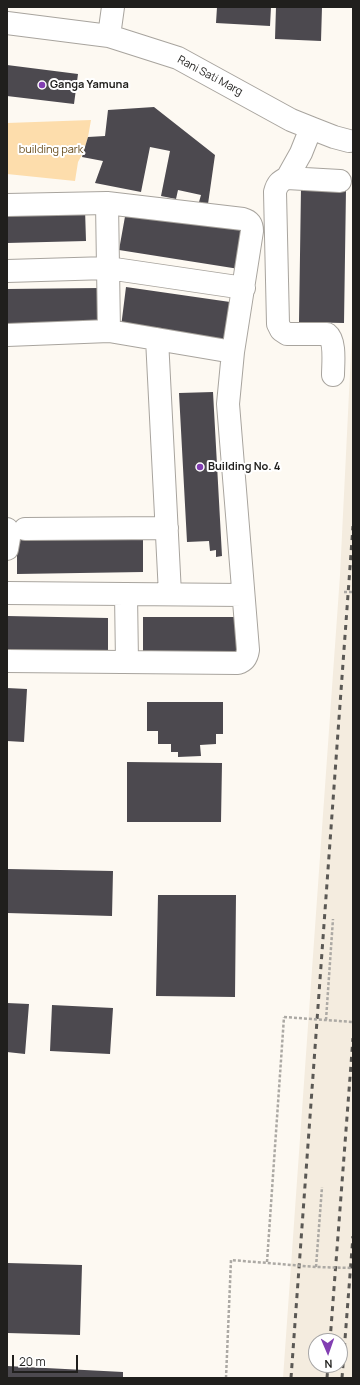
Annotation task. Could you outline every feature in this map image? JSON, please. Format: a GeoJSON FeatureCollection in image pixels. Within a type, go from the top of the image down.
{"type":"FeatureCollection","features":[{"type":"Feature","properties":{"kind":"street"},"geometry":{"type":"LineString","coordinates":[[109,36],[113,7]]}},
{"type":"Feature","properties":{"kind":"street","name":"Rani Sati Marg"},"geometry":{"type":"LineString","coordinates":[[9,18],[109,36],[178,58],[291,120],[334,137],[349,140]]}},
{"type":"Feature","properties":{"kind":"street"},"geometry":{"type":"LineString","coordinates":[[287,178],[301,153],[311,128]]}},
{"type":"Feature","properties":{"kind":"street"},"geometry":{"type":"LineString","coordinates":[[332,375],[332,342],[327,334],[287,334],[281,330],[278,324],[275,192],[281,180],[287,178],[340,181]]}},
{"type":"Feature","properties":{"kind":"street"},"geometry":{"type":"LineString","coordinates":[[107,204],[109,331]]}},
{"type":"Feature","properties":{"kind":"street"},"geometry":{"type":"LineString","coordinates":[[7,205],[107,204],[243,219],[252,225],[244,288],[233,352],[228,404],[248,650],[247,657],[243,662],[238,663],[7,661]]}},
{"type":"Feature","properties":{"kind":"street"},"geometry":{"type":"LineString","coordinates":[[7,271],[108,268],[244,288]]}},
{"type":"Feature","properties":{"kind":"street"},"geometry":{"type":"LineString","coordinates":[[7,335],[109,331],[233,352]]}},
{"type":"Feature","properties":{"kind":"street"},"geometry":{"type":"LineString","coordinates":[[157,339],[170,594]]}},
{"type":"Feature","properties":{"kind":"street"},"geometry":{"type":"LineString","coordinates":[[7,549],[8,538],[16,529],[167,528]]}},
{"type":"Feature","properties":{"kind":"street"},"geometry":{"type":"LineString","coordinates":[[7,593],[243,595]]}},
{"type":"Feature","properties":{"kind":"street"},"geometry":{"type":"LineString","coordinates":[[126,594],[127,662]]}},
{"type":"Feature","properties":{"kind":"path"},"geometry":{"type":"LineString","coordinates":[[344,592],[353,592]]}},
{"type":"Feature","properties":{"kind":"path"},"geometry":{"type":"LineString","coordinates":[[326,1020],[333,919]]}},
{"type":"Feature","properties":{"kind":"path"},"geometry":{"type":"LineString","coordinates":[[267,1262],[284,1017],[353,1022]]}},
{"type":"Feature","properties":{"kind":"path"},"geometry":{"type":"LineString","coordinates":[[316,1267],[322,1187]]}},
{"type":"Feature","properties":{"kind":"path"},"geometry":{"type":"LineString","coordinates":[[226,1378],[230,1260],[316,1267],[353,1268]]}},
{"type":"Feature","properties":{"kind":"shaded area"},"geometry":{"type":"Polygon","coordinates":[[[353,312],[353,1378],[283,1378],[340,575],[353,312]]]}},
{"type":"Feature","properties":{"kind":"green space","name":"building park"},"geometry":{"type":"Polygon","coordinates":[[[91,120],[84,151],[78,162],[75,181],[7,174],[7,123],[91,120]]]}},
{"type":"Feature","properties":{"kind":"building"},"geometry":{"type":"Polygon","coordinates":[[[217,7],[271,7],[270,26],[216,23],[217,7]]]}},
{"type":"Feature","properties":{"kind":"building"},"geometry":{"type":"Polygon","coordinates":[[[276,7],[322,7],[321,41],[275,39],[276,7]]]}},
{"type":"Feature","properties":{"kind":"building","name":"Ganga Yamuna"},"geometry":{"type":"Polygon","coordinates":[[[7,65],[78,74],[74,104],[7,96],[7,65]]]}},
{"type":"Feature","properties":{"kind":"building"},"geometry":{"type":"Polygon","coordinates":[[[154,107],[215,155],[208,204],[199,202],[201,195],[178,190],[176,199],[161,196],[170,151],[150,147],[141,192],[95,183],[103,161],[82,157],[88,137],[105,136],[108,110],[154,107]]]}},
{"type":"Feature","properties":{"kind":"building"},"geometry":{"type":"Polygon","coordinates":[[[301,188],[346,189],[344,323],[299,322],[301,188]]]}},
{"type":"Feature","properties":{"kind":"building"},"geometry":{"type":"Polygon","coordinates":[[[85,209],[86,241],[7,243],[7,210],[85,209]]]}},
{"type":"Feature","properties":{"kind":"building"},"geometry":{"type":"Polygon","coordinates":[[[126,211],[246,230],[239,269],[119,250],[126,211]]]}},
{"type":"Feature","properties":{"kind":"building"},"geometry":{"type":"Polygon","coordinates":[[[126,287],[237,303],[232,342],[121,327],[126,287]]]}},
{"type":"Feature","properties":{"kind":"building"},"geometry":{"type":"Polygon","coordinates":[[[100,288],[101,325],[7,325],[7,289],[100,288]]]}},
{"type":"Feature","properties":{"kind":"building","name":"Building No. 4"},"geometry":{"type":"Polygon","coordinates":[[[213,392],[222,556],[216,557],[216,550],[210,551],[209,541],[187,542],[179,393],[213,392]]]}},
{"type":"Feature","properties":{"kind":"building"},"geometry":{"type":"Polygon","coordinates":[[[143,538],[143,572],[17,574],[17,539],[143,538]]]}},
{"type":"Feature","properties":{"kind":"building"},"geometry":{"type":"Polygon","coordinates":[[[7,616],[108,618],[108,654],[7,652],[7,616]]]}},
{"type":"Feature","properties":{"kind":"building"},"geometry":{"type":"Polygon","coordinates":[[[143,617],[238,617],[238,653],[143,652],[143,617]]]}},
{"type":"Feature","properties":{"kind":"building"},"geometry":{"type":"Polygon","coordinates":[[[7,688],[27,689],[24,742],[7,741],[7,688]]]}},
{"type":"Feature","properties":{"kind":"building"},"geometry":{"type":"Polygon","coordinates":[[[147,702],[223,702],[223,734],[216,734],[216,744],[200,745],[201,756],[178,757],[178,752],[171,752],[171,744],[158,744],[158,731],[147,731],[147,702]]]}},
{"type":"Feature","properties":{"kind":"building"},"geometry":{"type":"Polygon","coordinates":[[[127,762],[222,763],[221,822],[127,822],[127,762]]]}},
{"type":"Feature","properties":{"kind":"building"},"geometry":{"type":"Polygon","coordinates":[[[7,869],[113,871],[112,916],[7,913],[7,869]]]}},
{"type":"Feature","properties":{"kind":"building"},"geometry":{"type":"Polygon","coordinates":[[[158,895],[236,895],[235,997],[156,996],[158,895]]]}},
{"type":"Feature","properties":{"kind":"building"},"geometry":{"type":"Polygon","coordinates":[[[7,1003],[29,1004],[25,1054],[7,1052],[7,1003]]]}},
{"type":"Feature","properties":{"kind":"building"},"geometry":{"type":"Polygon","coordinates":[[[52,1005],[113,1008],[110,1054],[50,1051],[52,1005]]]}},
{"type":"Feature","properties":{"kind":"building"},"geometry":{"type":"Polygon","coordinates":[[[7,1263],[82,1265],[80,1335],[7,1333],[7,1263]]]}},
{"type":"Feature","properties":{"kind":"building"},"geometry":{"type":"Polygon","coordinates":[[[7,1366],[123,1372],[123,1378],[7,1378],[7,1366]]]}},
{"type":"Feature","properties":{"kind":"railway"},"geometry":{"type":"LineString","coordinates":[[291,1378],[353,526]]}},
{"type":"Feature","properties":{"kind":"railway"},"geometry":{"type":"LineString","coordinates":[[331,1333],[353,1038]]}},
{"type":"Feature","properties":{"kind":"railway"},"geometry":{"type":"LineString","coordinates":[[342,1378],[353,1236]]}},
{"type":"Feature","properties":{"kind":"railway"},"geometry":{"type":"LineString","coordinates":[[327,1373],[327,1378]]}},
{"type":"Feature","properties":{"kind":"place","name":"Ganga Yamuna"},"geometry":{"type":"Point","coordinates":[42,85]}},
{"type":"Feature","properties":{"kind":"place","name":"Building No. 4"},"geometry":{"type":"Point","coordinates":[200,467]}}]}
